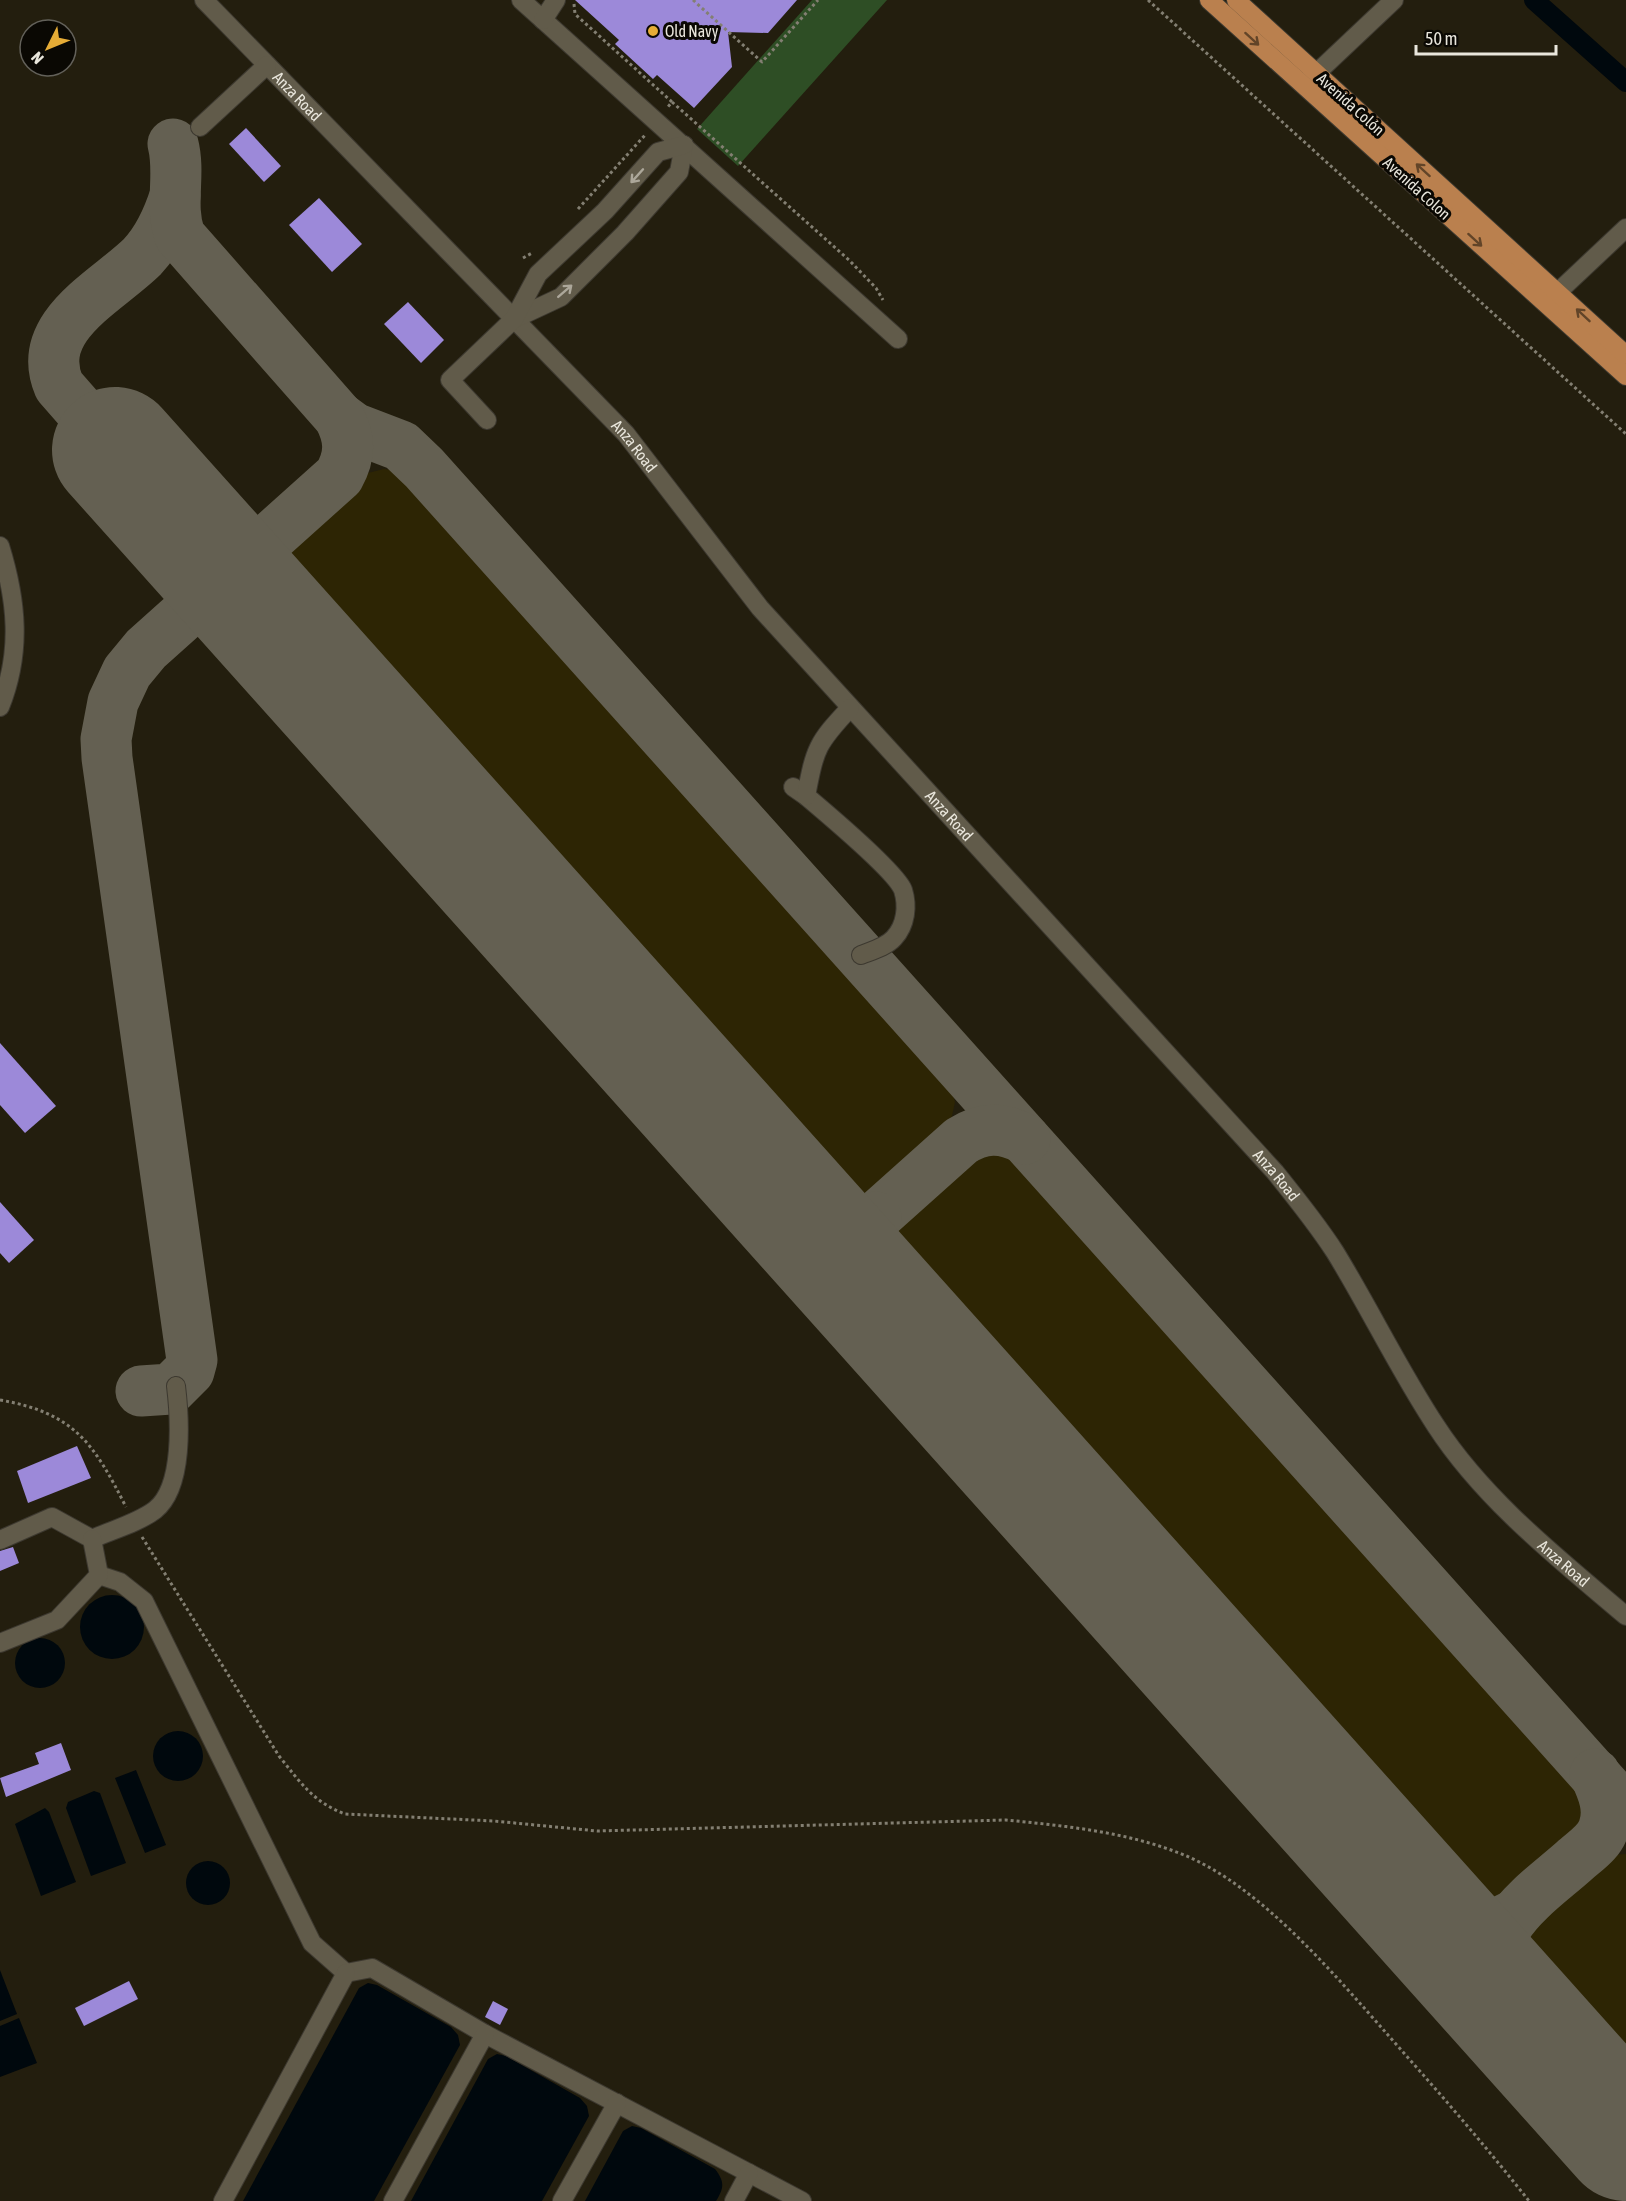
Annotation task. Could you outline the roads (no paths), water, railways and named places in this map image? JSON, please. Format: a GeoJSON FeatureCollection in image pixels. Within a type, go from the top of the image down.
{"type":"FeatureCollection","features":[{"type":"Feature","properties":{"kind":"main road","name":"Avenida Colon"},"geometry":{"type":"LineString","coordinates":[[1209,0],[1310,79],[1626,376]]}},
{"type":"Feature","properties":{"kind":"main road","name":"Avenida Colón"},"geometry":{"type":"LineString","coordinates":[[1236,0],[1310,79],[1557,292],[1626,355]]}},
{"type":"Feature","properties":{"kind":"street","name":"Anza Road"},"geometry":{"type":"LineString","coordinates":[[204,0],[626,434],[760,608],[1267,1163],[1308,1213],[1334,1252],[1436,1426],[1459,1458],[1499,1502],[1626,1616]]}},
{"type":"Feature","properties":{"kind":"street"},"geometry":{"type":"LineString","coordinates":[[520,0],[898,339]]}},
{"type":"Feature","properties":{"kind":"street"},"geometry":{"type":"LineString","coordinates":[[543,20],[556,0]]}},
{"type":"Feature","properties":{"kind":"street"},"geometry":{"type":"LineString","coordinates":[[1310,79],[1394,0]]}},
{"type":"Feature","properties":{"kind":"street"},"geometry":{"type":"LineString","coordinates":[[200,127],[267,65]]}},
{"type":"Feature","properties":{"kind":"street"},"geometry":{"type":"LineString","coordinates":[[487,420],[450,380],[514,319],[538,274],[605,212],[658,152],[684,145]]}},
{"type":"Feature","properties":{"kind":"street"},"geometry":{"type":"LineString","coordinates":[[514,319],[561,297],[625,233],[680,172],[684,145]]}},
{"type":"Feature","properties":{"kind":"street"},"geometry":{"type":"LineString","coordinates":[[1557,292],[1626,228]]}},
{"type":"Feature","properties":{"kind":"street"},"geometry":{"type":"LineString","coordinates":[[0,546],[9,576],[16,620],[15,659],[0,707]]}},
{"type":"Feature","properties":{"kind":"street"},"geometry":{"type":"LineString","coordinates":[[850,708],[827,732],[814,751],[800,791],[890,872],[902,888],[905,920],[894,939],[861,956]]}},
{"type":"Feature","properties":{"kind":"street"},"geometry":{"type":"LineString","coordinates":[[92,1539],[157,1509],[172,1481],[180,1416],[176,1386]]}},
{"type":"Feature","properties":{"kind":"street"},"geometry":{"type":"LineString","coordinates":[[0,1540],[52,1517],[92,1539]]}},
{"type":"Feature","properties":{"kind":"street"},"geometry":{"type":"LineString","coordinates":[[92,1539],[99,1575]]}},
{"type":"Feature","properties":{"kind":"street"},"geometry":{"type":"LineString","coordinates":[[0,1642],[57,1620],[99,1575]]}},
{"type":"Feature","properties":{"kind":"street"},"geometry":{"type":"LineString","coordinates":[[99,1575],[120,1582],[144,1600],[312,1942],[346,1973]]}},
{"type":"Feature","properties":{"kind":"street"},"geometry":{"type":"LineString","coordinates":[[346,1973],[372,1968],[485,2034],[802,2201]]}},
{"type":"Feature","properties":{"kind":"street"},"geometry":{"type":"LineString","coordinates":[[223,2201],[346,1973]]}},
{"type":"Feature","properties":{"kind":"street"},"geometry":{"type":"LineString","coordinates":[[393,2201],[485,2034]]}},
{"type":"Feature","properties":{"kind":"street"},"geometry":{"type":"LineString","coordinates":[[562,2201],[617,2103]]}},
{"type":"Feature","properties":{"kind":"street"},"geometry":{"type":"LineString","coordinates":[[734,2201],[749,2173]]}},
{"type":"Feature","properties":{"kind":"waterway"},"geometry":{"type":"LineString","coordinates":[[1534,0],[1626,82]]}},
{"type":"Feature","properties":{"kind":"place","name":"Old Navy"},"geometry":{"type":"Point","coordinates":[653,31]}}]}
